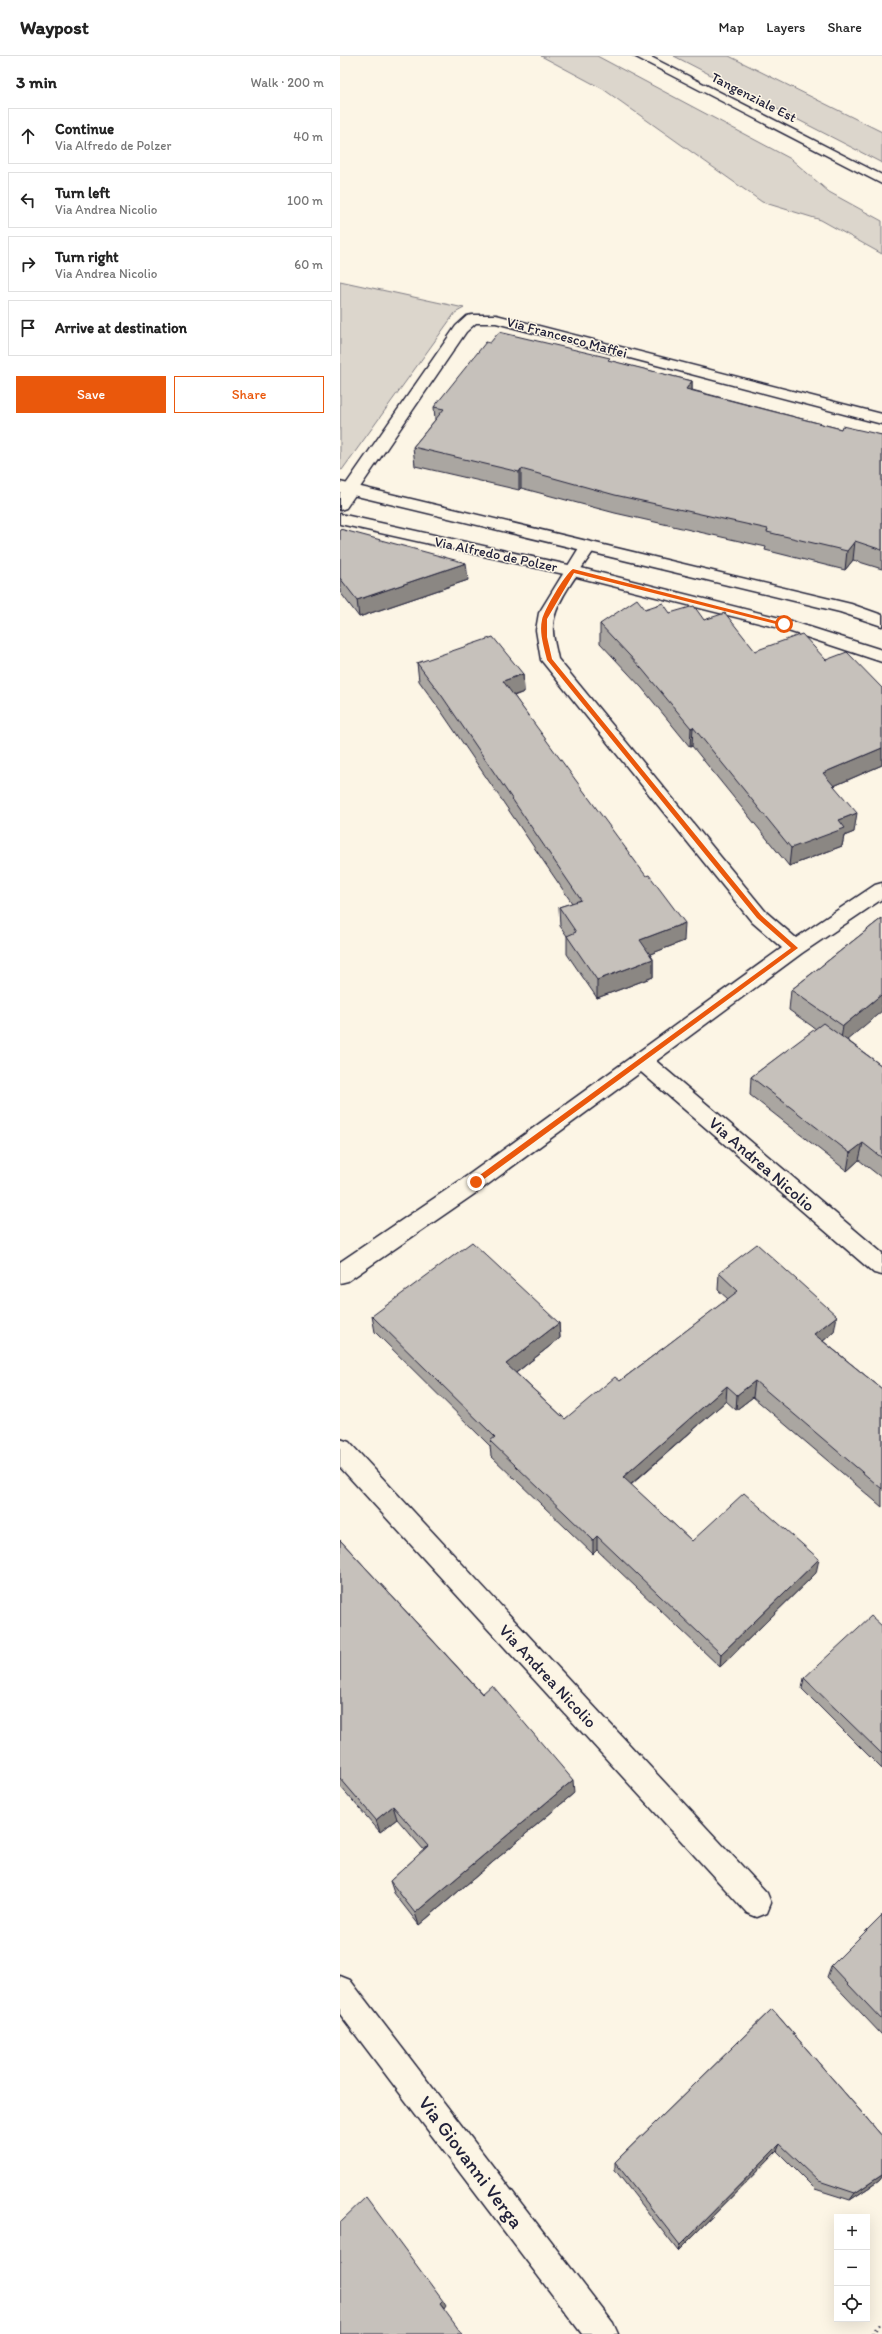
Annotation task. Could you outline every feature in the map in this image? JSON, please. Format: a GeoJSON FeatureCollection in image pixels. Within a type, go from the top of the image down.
{"type":"FeatureCollection","features":[{"type":"Feature","properties":{"kind":"street","name":"Tangenziale Est"},"geometry":{"type":"LineString","coordinates":[[640,56],[882,180]]}},
{"type":"Feature","properties":{"kind":"street","name":"Tangenziale Est"},"geometry":{"type":"LineString","coordinates":[[832,155],[882,185]]}},
{"type":"Feature","properties":{"kind":"street"},"geometry":{"type":"LineString","coordinates":[[832,155],[882,175]]}},
{"type":"Feature","properties":{"kind":"street","name":"Via Francesco Maffei"},"geometry":{"type":"LineString","coordinates":[[340,505],[346,489],[461,329],[472,319],[496,319],[882,419]]}},
{"type":"Feature","properties":{"kind":"street","name":"Via Alfredo de Polzer"},"geometry":{"type":"LineString","coordinates":[[346,489],[845,608],[882,621]]}},
{"type":"Feature","properties":{"kind":"street","name":"Via Alfredo de Polzer"},"geometry":{"type":"LineString","coordinates":[[340,519],[573,571],[784,624],[882,656]]}},
{"type":"Feature","properties":{"kind":"street"},"geometry":{"type":"LineString","coordinates":[[588,547],[545,619],[544,637],[550,660],[759,917],[795,948]]}},
{"type":"Feature","properties":{"kind":"street"},"geometry":{"type":"LineString","coordinates":[[340,1274],[476,1182],[642,1062],[795,948],[882,890]]}},
{"type":"Feature","properties":{"kind":"street","name":"Via Andrea Nicolio"},"geometry":{"type":"LineString","coordinates":[[642,1062],[882,1266]]}},
{"type":"Feature","properties":{"kind":"street","name":"Via Andrea Nicolio"},"geometry":{"type":"LineString","coordinates":[[340,1450],[757,1903]]}},
{"type":"Feature","properties":{"kind":"street","name":"Via Giovanni Verga"},"geometry":{"type":"LineString","coordinates":[[340,1990],[602,2334]]}},
{"type":"Feature","properties":{"kind":"path"},"geometry":{"type":"LineString","coordinates":[[872,2334],[882,2321]]}},
{"type":"Feature","properties":{"kind":"shaded area"},"geometry":{"type":"Polygon","coordinates":[[[541,56],[597,56],[791,159],[829,192],[882,221],[882,254],[821,220],[762,202],[603,89],[541,56]]]}},
{"type":"Feature","properties":{"kind":"shaded area"},"geometry":{"type":"Polygon","coordinates":[[[674,56],[729,56],[882,132],[882,163],[674,56]]]}},
{"type":"Feature","properties":{"kind":"shaded area"},"geometry":{"type":"Polygon","coordinates":[[[340,281],[464,308],[455,313],[342,470],[340,469],[340,281]]]}},
{"type":"Feature","properties":{"kind":"building"},"geometry":{"type":"Polygon","coordinates":[[[499,332],[610,358],[608,360],[692,381],[686,389],[841,429],[842,426],[882,435],[882,550],[855,541],[847,551],[767,532],[768,529],[615,495],[521,469],[519,472],[413,447],[444,409],[434,407],[486,342],[490,343],[499,332]]]}},
{"type":"Feature","properties":{"kind":"building"},"geometry":{"type":"Polygon","coordinates":[[[340,529],[466,563],[357,600],[340,578],[340,529]]]}},
{"type":"Feature","properties":{"kind":"building"},"geometry":{"type":"Polygon","coordinates":[[[637,599],[645,609],[663,603],[670,613],[694,606],[704,620],[725,613],[755,651],[802,634],[826,660],[847,652],[882,688],[882,748],[823,773],[857,813],[839,820],[845,828],[791,848],[693,727],[691,728],[642,669],[600,624],[637,599]]]}},
{"type":"Feature","properties":{"kind":"building"},"geometry":{"type":"Polygon","coordinates":[[[493,637],[523,674],[503,681],[646,876],[649,875],[685,923],[640,940],[653,959],[597,980],[567,936],[576,932],[559,907],[581,900],[442,696],[417,663],[493,637]]]}},
{"type":"Feature","properties":{"kind":"building"},"geometry":{"type":"Polygon","coordinates":[[[882,918],[882,994],[843,1026],[791,990],[882,918]]]}},
{"type":"Feature","properties":{"kind":"building"},"geometry":{"type":"Polygon","coordinates":[[[823,1023],[882,1066],[882,1158],[863,1143],[850,1153],[751,1077],[823,1023]]]}},
{"type":"Feature","properties":{"kind":"building"},"geometry":{"type":"Polygon","coordinates":[[[472,1242],[559,1323],[506,1364],[565,1419],[615,1377],[620,1381],[738,1291],[719,1273],[757,1244],[837,1316],[814,1334],[882,1389],[882,1489],[755,1381],[737,1395],[727,1386],[623,1477],[692,1541],[744,1493],[819,1559],[721,1654],[597,1536],[593,1540],[490,1441],[495,1437],[372,1316],[472,1242]]]}},
{"type":"Feature","properties":{"kind":"building"},"geometry":{"type":"Polygon","coordinates":[[[340,1540],[482,1694],[492,1685],[573,1780],[415,1913],[390,1881],[428,1846],[393,1806],[376,1820],[340,1778],[340,1540]]]}},
{"type":"Feature","properties":{"kind":"building"},"geometry":{"type":"Polygon","coordinates":[[[871,1616],[882,1626],[882,1754],[804,1678],[871,1616]]]}},
{"type":"Feature","properties":{"kind":"building"},"geometry":{"type":"Polygon","coordinates":[[[882,1915],[882,2020],[831,1966],[882,1915]]]}},
{"type":"Feature","properties":{"kind":"building"},"geometry":{"type":"Polygon","coordinates":[[[772,2009],[882,2136],[882,2175],[855,2193],[819,2181],[780,2144],[680,2245],[615,2162],[772,2009]]]}},
{"type":"Feature","properties":{"kind":"building"},"geometry":{"type":"Polygon","coordinates":[[[366,2197],[443,2301],[440,2304],[462,2334],[340,2334],[340,2222],[366,2197]]]}},
{"type":"Feature","properties":{"kind":"route"},"geometry":{"type":"LineString","coordinates":[[476,1182],[642,1062],[795,948],[759,917],[550,660],[544,637],[545,619],[564,583],[573,571],[784,624]]}}]}
